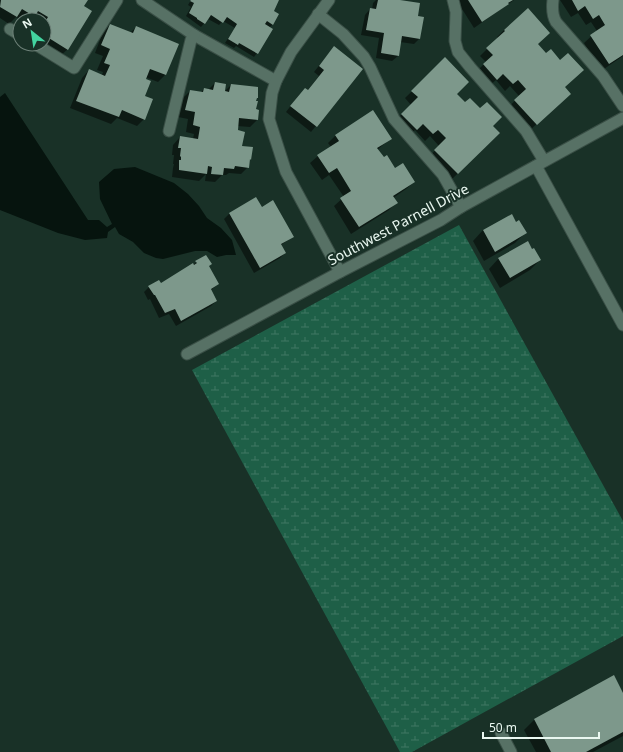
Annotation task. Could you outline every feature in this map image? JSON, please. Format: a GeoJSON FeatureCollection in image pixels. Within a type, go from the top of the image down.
{"type":"FeatureCollection","features":[{"type":"Feature","properties":{"kind":"street"},"geometry":{"type":"LineString","coordinates":[[48,52],[74,68],[117,0]]}},
{"type":"Feature","properties":{"kind":"street"},"geometry":{"type":"LineString","coordinates":[[142,0],[194,35],[276,80]]}},
{"type":"Feature","properties":{"kind":"street"},"geometry":{"type":"LineString","coordinates":[[453,0],[456,12],[455,41],[458,52],[526,131],[540,164],[623,325]]}},
{"type":"Feature","properties":{"kind":"street"},"geometry":{"type":"LineString","coordinates":[[553,0],[553,18],[603,76],[623,106]]}},
{"type":"Feature","properties":{"kind":"street"},"geometry":{"type":"LineString","coordinates":[[325,1],[276,80],[272,93],[269,119],[286,172],[340,272]]}},
{"type":"Feature","properties":{"kind":"street"},"geometry":{"type":"LineString","coordinates":[[318,14],[343,34],[364,57],[394,119],[443,175],[461,207]]}},
{"type":"Feature","properties":{"kind":"street"},"geometry":{"type":"LineString","coordinates":[[169,131],[191,40],[194,35]]}},
{"type":"Feature","properties":{"kind":"street","name":"Southwest Parnell Drive"},"geometry":{"type":"LineString","coordinates":[[187,354],[441,220],[461,207],[623,118]]}},
{"type":"Feature","properties":{"kind":"street"},"geometry":{"type":"LineString","coordinates":[[501,733],[511,752]]}},
{"type":"Feature","properties":{"kind":"green space"},"geometry":{"type":"Polygon","coordinates":[[[459,225],[623,521],[623,636],[412,752],[400,752],[192,370],[459,225]]]}},
{"type":"Feature","properties":{"kind":"shaded area"},"geometry":{"type":"Polygon","coordinates":[[[5,93],[88,220],[99,220],[107,227],[112,224],[100,199],[99,182],[114,169],[135,167],[174,183],[188,194],[207,218],[221,228],[232,240],[236,255],[217,257],[207,251],[195,251],[163,259],[156,258],[144,253],[133,242],[119,234],[115,227],[108,232],[107,238],[85,240],[58,233],[0,210],[0,97],[5,93]]]}},
{"type":"Feature","properties":{"kind":"building"},"geometry":{"type":"Polygon","coordinates":[[[1,0],[88,0],[84,6],[92,11],[68,50],[52,40],[52,12],[27,12],[22,9],[20,12],[12,12],[12,14],[0,7],[1,0]]]}},
{"type":"Feature","properties":{"kind":"building"},"geometry":{"type":"Polygon","coordinates":[[[279,0],[274,11],[279,14],[273,25],[267,21],[265,24],[273,29],[258,54],[239,43],[238,45],[228,39],[237,24],[227,17],[223,23],[211,15],[205,24],[189,13],[194,3],[190,1],[279,0]]]}},
{"type":"Feature","properties":{"kind":"building"},"geometry":{"type":"Polygon","coordinates":[[[378,0],[400,0],[420,3],[418,16],[424,17],[420,39],[402,36],[399,56],[381,53],[384,33],[366,30],[370,8],[376,9],[378,0]]]}},
{"type":"Feature","properties":{"kind":"building"},"geometry":{"type":"Polygon","coordinates":[[[468,0],[513,0],[482,22],[468,0]]]}},
{"type":"Feature","properties":{"kind":"building"},"geometry":{"type":"Polygon","coordinates":[[[572,0],[623,0],[623,55],[609,64],[590,35],[605,25],[599,15],[593,19],[585,6],[578,11],[572,0]]]}},
{"type":"Feature","properties":{"kind":"building"},"geometry":{"type":"Polygon","coordinates":[[[528,8],[550,33],[538,44],[546,53],[551,49],[560,60],[568,53],[584,70],[565,87],[571,94],[537,125],[514,100],[526,89],[518,80],[513,84],[503,74],[497,80],[483,64],[493,55],[486,48],[528,8]]]}},
{"type":"Feature","properties":{"kind":"building"},"geometry":{"type":"Polygon","coordinates":[[[110,24],[133,33],[136,26],[179,44],[166,75],[150,69],[146,79],[151,81],[145,96],[153,99],[145,120],[122,110],[119,117],[76,101],[89,69],[105,76],[110,65],[104,63],[110,49],[101,45],[110,24]]]}},
{"type":"Feature","properties":{"kind":"building"},"geometry":{"type":"Polygon","coordinates":[[[334,46],[363,69],[317,127],[290,106],[305,88],[308,90],[324,70],[319,66],[334,46]]]}},
{"type":"Feature","properties":{"kind":"building"},"geometry":{"type":"Polygon","coordinates":[[[445,57],[469,82],[457,94],[465,102],[470,98],[480,108],[487,102],[502,117],[493,126],[500,133],[458,174],[434,150],[446,138],[438,130],[433,134],[423,124],[417,130],[401,114],[418,97],[411,91],[445,57]]]}},
{"type":"Feature","properties":{"kind":"building"},"geometry":{"type":"Polygon","coordinates":[[[215,82],[226,84],[225,91],[229,92],[231,84],[258,87],[258,98],[256,101],[258,101],[256,109],[259,110],[258,120],[239,118],[238,130],[245,132],[242,146],[253,147],[249,168],[235,166],[234,169],[224,168],[223,175],[211,174],[212,167],[208,166],[207,174],[179,170],[179,160],[181,160],[181,148],[178,148],[180,136],[198,139],[200,127],[193,125],[195,112],[185,110],[190,90],[203,92],[204,88],[213,90],[215,82]]]}},
{"type":"Feature","properties":{"kind":"building"},"geometry":{"type":"Polygon","coordinates":[[[373,110],[392,139],[377,148],[384,157],[387,155],[395,168],[403,163],[415,182],[393,196],[398,203],[359,227],[340,198],[351,191],[337,168],[329,173],[317,155],[339,141],[335,135],[373,110]]]}},
{"type":"Feature","properties":{"kind":"building"},"geometry":{"type":"Polygon","coordinates":[[[256,197],[262,207],[273,200],[294,237],[281,244],[286,253],[260,268],[229,213],[256,197]]]}},
{"type":"Feature","properties":{"kind":"building"},"geometry":{"type":"Polygon","coordinates":[[[512,214],[516,222],[519,220],[527,233],[495,252],[483,230],[512,214]]]}},
{"type":"Feature","properties":{"kind":"building"},"geometry":{"type":"Polygon","coordinates":[[[528,241],[532,249],[534,248],[541,260],[510,278],[498,258],[528,241]]]}},
{"type":"Feature","properties":{"kind":"building"},"geometry":{"type":"Polygon","coordinates":[[[206,255],[212,264],[209,266],[219,284],[211,289],[217,301],[181,321],[175,309],[165,313],[148,286],[159,280],[161,283],[193,263],[194,265],[197,263],[195,261],[206,255]]]}},
{"type":"Feature","properties":{"kind":"building"},"geometry":{"type":"Polygon","coordinates":[[[614,675],[623,693],[623,732],[586,752],[551,752],[534,719],[614,675]]]}}]}
